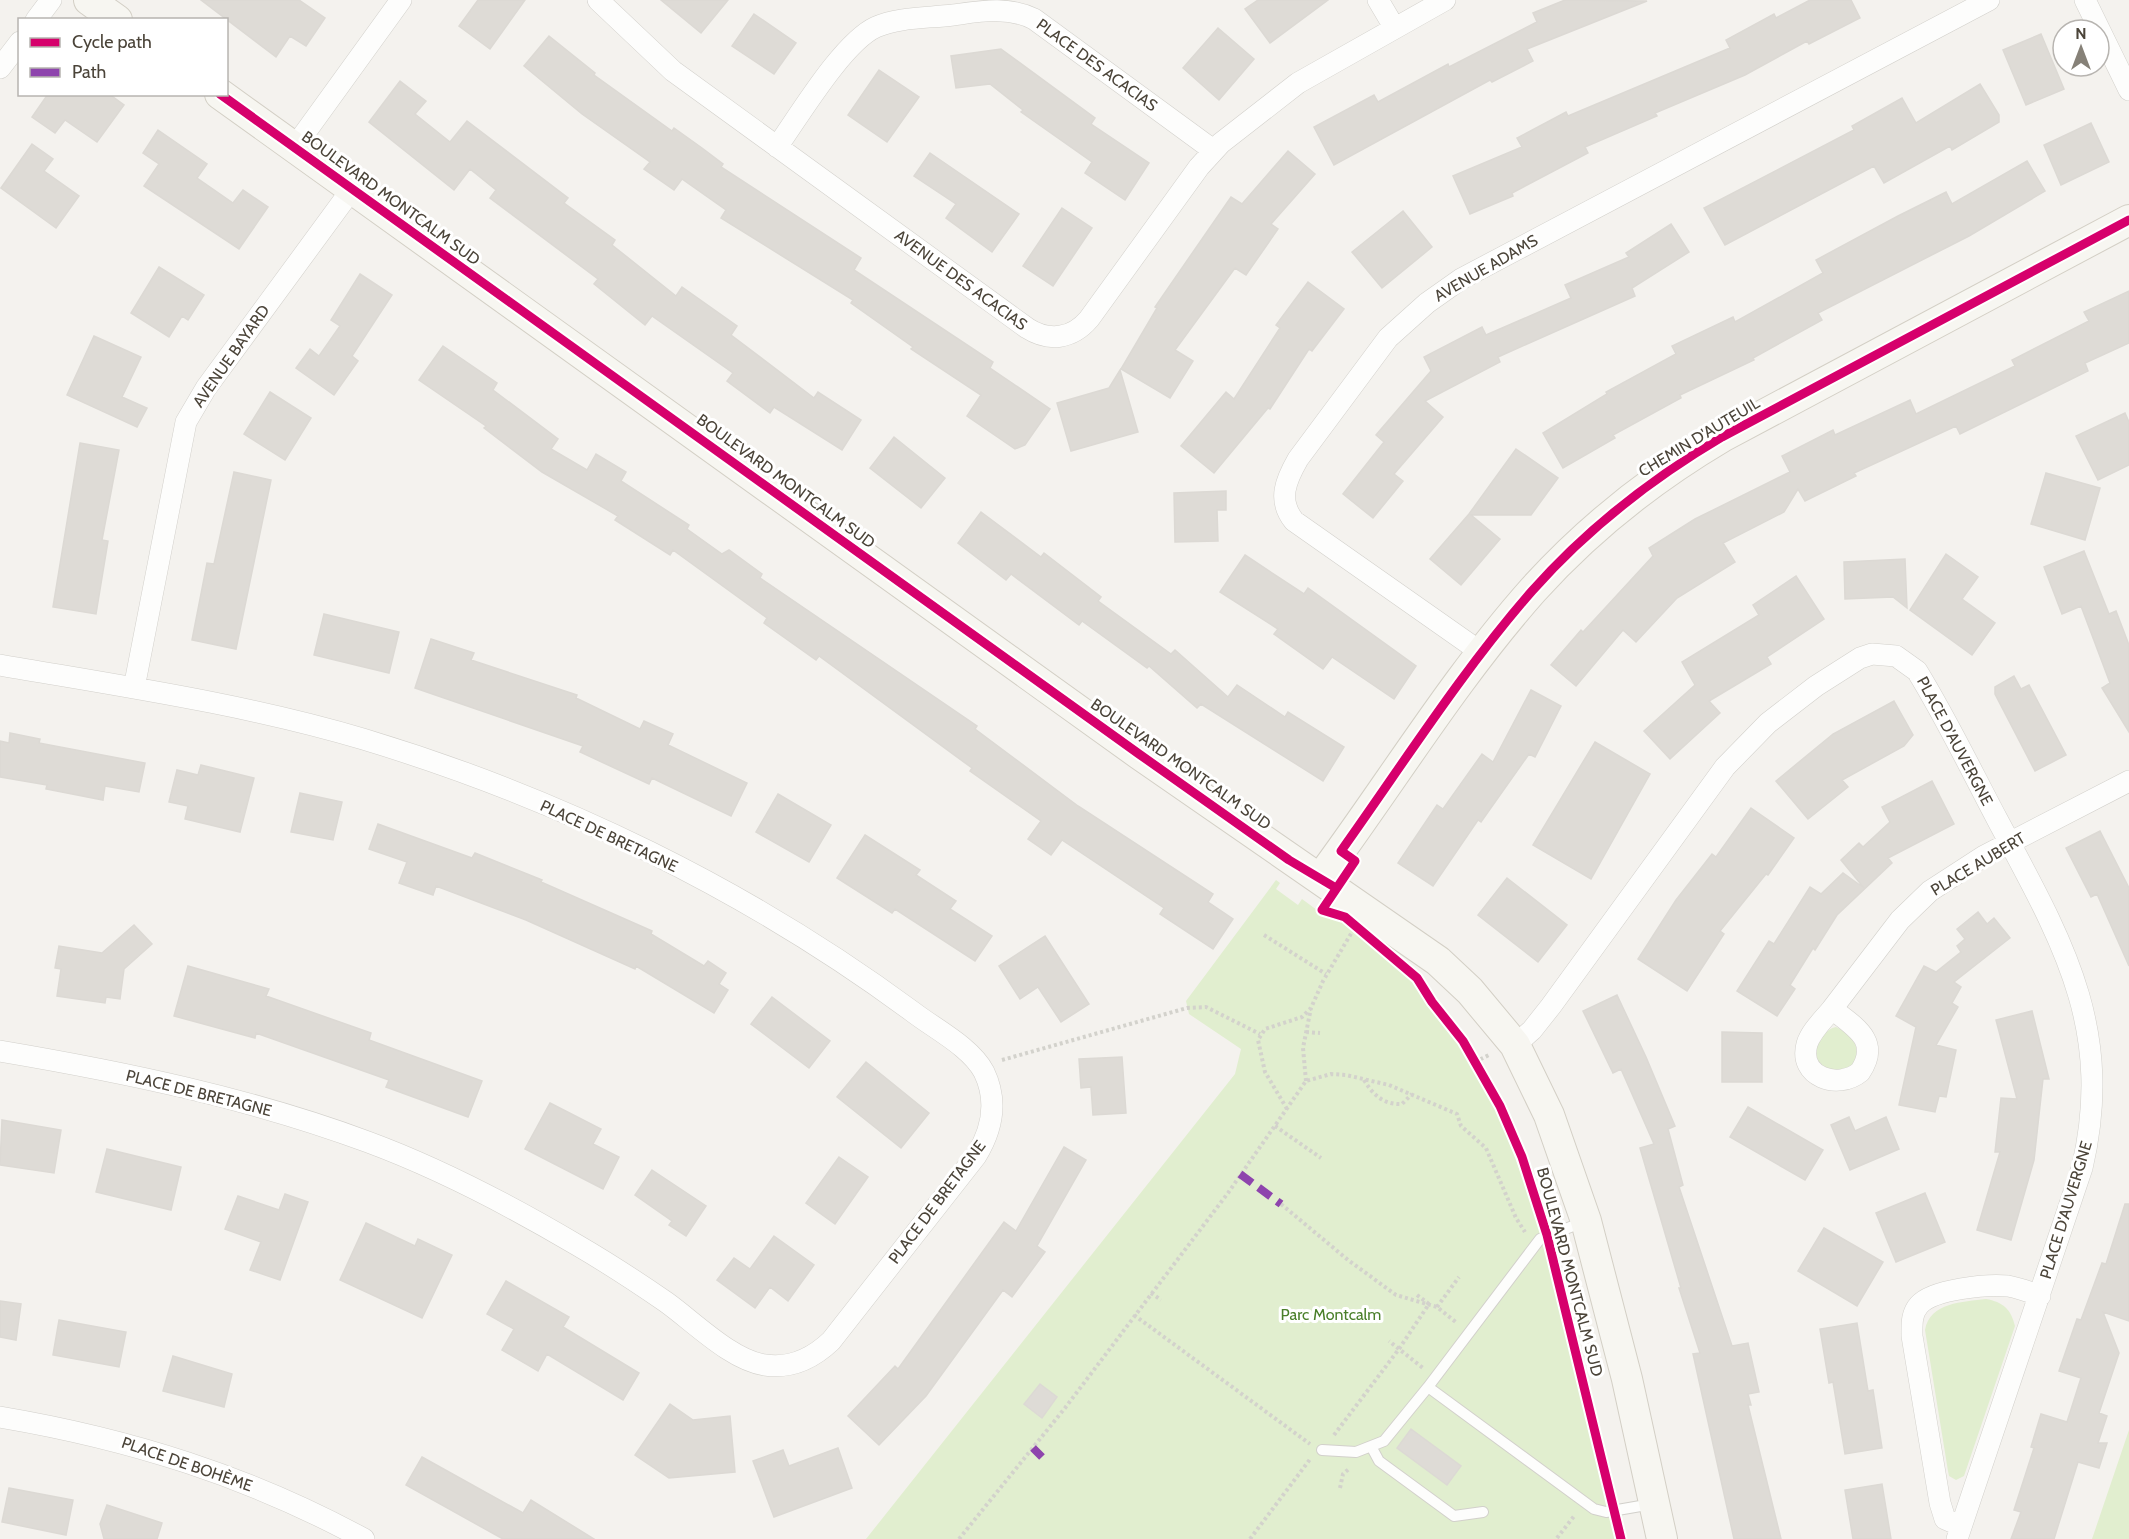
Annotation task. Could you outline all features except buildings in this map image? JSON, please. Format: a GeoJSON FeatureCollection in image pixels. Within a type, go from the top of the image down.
{"type":"FeatureCollection","features":[{"type":"Feature","properties":{"kind":"street"},"geometry":{"type":"LineString","coordinates":[[38,18],[51,0]]}},
{"type":"Feature","properties":{"kind":"street"},"geometry":{"type":"LineString","coordinates":[[90,0],[114,18]]}},
{"type":"Feature","properties":{"kind":"street"},"geometry":{"type":"LineString","coordinates":[[294,148],[401,0]]}},
{"type":"Feature","properties":{"kind":"street","name":"AVENUE DES ACACIAS"},"geometry":{"type":"LineString","coordinates":[[598,0],[673,71],[1027,328],[1035,333],[1056,337],[1074,333],[1089,319],[1213,150],[1298,82],[1445,0]]}},
{"type":"Feature","properties":{"kind":"street"},"geometry":{"type":"LineString","coordinates":[[1378,0],[1394,27]]}},
{"type":"Feature","properties":{"kind":"street","name":"AVENUE ADAMS"},"geometry":{"type":"LineString","coordinates":[[1482,653],[1294,521],[1285,503],[1287,479],[1298,459],[1388,338],[1426,303],[1461,279],[1989,0]]}},
{"type":"Feature","properties":{"kind":"street"},"geometry":{"type":"LineString","coordinates":[[2085,0],[2129,90]]}},
{"type":"Feature","properties":{"kind":"street","name":"PLACE DES ACACIAS"},"geometry":{"type":"LineString","coordinates":[[777,147],[849,47],[867,31],[893,23],[991,9],[1015,11],[1034,19],[1213,150]]}},
{"type":"Feature","properties":{"kind":"street"},"geometry":{"type":"LineString","coordinates":[[0,68],[18,45]]}},
{"type":"Feature","properties":{"kind":"street","name":"BOULEVARD MONTCALM SUD"},"geometry":{"type":"LineString","coordinates":[[223,96],[1149,760],[1415,944],[1454,975],[1502,1050],[1549,1115],[1586,1221],[1662,1539]]}},
{"type":"Feature","properties":{"kind":"street","name":"AVENUE BAYARD"},"geometry":{"type":"LineString","coordinates":[[134,688],[186,422],[206,388],[352,189]]}},
{"type":"Feature","properties":{"kind":"street","name":"CHEMIN D'AUTEUIL"},"geometry":{"type":"LineString","coordinates":[[1320,879],[1482,653],[1532,591],[1572,550],[1624,503],[1722,437],[2129,220]]}},
{"type":"Feature","properties":{"kind":"street","name":"PLACE D'AUVERGNE"},"geometry":{"type":"LineString","coordinates":[[1502,1050],[1532,1030],[1551,1006],[1725,767],[1784,710],[1860,658],[1872,654],[1896,656],[1917,670],[2067,955],[2083,1003],[2093,1058],[2094,1098],[2088,1142],[2074,1194],[2040,1296],[1959,1532],[1946,1519],[1940,1503],[1912,1336],[1913,1315],[1918,1307],[1934,1295],[1976,1287],[2010,1286],[2040,1296]]}},
{"type":"Feature","properties":{"kind":"street","name":"PLACE DE BRETAGNE"},"geometry":{"type":"LineString","coordinates":[[0,665],[134,688],[303,723],[398,750],[521,795],[657,857],[794,931],[879,987],[967,1052],[984,1072],[992,1101],[989,1129],[976,1156],[831,1341],[820,1352],[794,1364],[767,1366],[736,1354],[639,1284],[543,1225],[395,1153],[302,1120],[169,1084],[0,1052]]}},
{"type":"Feature","properties":{"kind":"street","name":"PLACE AUBERT"},"geometry":{"type":"LineString","coordinates":[[1832,1008],[1915,904],[1949,877],[2129,781]]}},
{"type":"Feature","properties":{"kind":"street","name":"PLACE DE BOHÈME"},"geometry":{"type":"LineString","coordinates":[[0,1417],[98,1435],[170,1455],[282,1498],[364,1539]]}},
{"type":"Feature","properties":{"kind":"lane"},"geometry":{"type":"LineString","coordinates":[[1322,1449],[1356,1452],[1372,1448],[1388,1437],[1428,1388],[1540,1239],[1586,1221]]}},
{"type":"Feature","properties":{"kind":"lane"},"geometry":{"type":"LineString","coordinates":[[1428,1388],[1594,1509],[1606,1512],[1655,1503]]}},
{"type":"Feature","properties":{"kind":"lane"},"geometry":{"type":"LineString","coordinates":[[1372,1448],[1379,1461],[1454,1516],[1483,1512]]}},
{"type":"Feature","properties":{"kind":"path"},"geometry":{"type":"LineString","coordinates":[[959,1539],[1065,1408],[1228,1193],[1306,1081],[1303,1048],[1311,1008],[1326,974],[1353,925],[1364,935]]}},
{"type":"Feature","properties":{"kind":"path"},"geometry":{"type":"LineString","coordinates":[[1264,935],[1326,974]]}},
{"type":"Feature","properties":{"kind":"path"},"geometry":{"type":"LineString","coordinates":[[992,1063],[1187,1008],[1206,1007],[1260,1034]]}},
{"type":"Feature","properties":{"kind":"path"},"geometry":{"type":"LineString","coordinates":[[1287,1109],[1265,1072],[1258,1045],[1260,1034],[1271,1026],[1302,1017],[1311,1008]]}},
{"type":"Feature","properties":{"kind":"path"},"geometry":{"type":"LineString","coordinates":[[1306,1032],[1320,1033]]}},
{"type":"Feature","properties":{"kind":"path"},"geometry":{"type":"LineString","coordinates":[[1482,1074],[1473,1059],[1502,1050]]}},
{"type":"Feature","properties":{"kind":"path"},"geometry":{"type":"LineString","coordinates":[[1306,1081],[1331,1074],[1364,1079],[1440,1104],[1457,1114],[1461,1126],[1486,1148],[1516,1218],[1527,1235]]}},
{"type":"Feature","properties":{"kind":"path"},"geometry":{"type":"LineString","coordinates":[[1364,1079],[1371,1091],[1389,1103],[1402,1104],[1412,1094]]}},
{"type":"Feature","properties":{"kind":"path"},"geometry":{"type":"LineString","coordinates":[[1275,1126],[1321,1158]]}},
{"type":"Feature","properties":{"kind":"path"},"geometry":{"type":"LineString","coordinates":[[1281,1204],[1348,1260],[1396,1296],[1411,1302],[1437,1307],[1458,1324]]}},
{"type":"Feature","properties":{"kind":"path"},"geometry":{"type":"LineString","coordinates":[[1437,1307],[1458,1277]]}},
{"type":"Feature","properties":{"kind":"path"},"geometry":{"type":"LineString","coordinates":[[1151,1293],[1161,1300]]}},
{"type":"Feature","properties":{"kind":"path"},"geometry":{"type":"LineString","coordinates":[[1417,1295],[1429,1304]]}},
{"type":"Feature","properties":{"kind":"path"},"geometry":{"type":"LineString","coordinates":[[1322,1449],[1399,1349],[1429,1304]]}},
{"type":"Feature","properties":{"kind":"path"},"geometry":{"type":"LineString","coordinates":[[1134,1315],[1317,1449],[1250,1539]]}},
{"type":"Feature","properties":{"kind":"path"},"geometry":{"type":"LineString","coordinates":[[1389,1341],[1424,1369]]}},
{"type":"Feature","properties":{"kind":"path"},"geometry":{"type":"LineString","coordinates":[[1557,1538],[1566,1526]]}},
{"type":"Feature","properties":{"kind":"green space","name":"Parc Montcalm"},"geometry":{"type":"Polygon","coordinates":[[[1276,880],[1280,883],[1276,889],[1298,905],[1302,899],[1321,913],[1342,919],[1348,927],[1403,969],[1426,1003],[1457,1040],[1487,1091],[1531,1200],[1547,1255],[1616,1539],[866,1539],[1235,1074],[1241,1049],[1189,1014],[1186,1001],[1276,880]]]}},
{"type":"Feature","properties":{"kind":"green space"},"geometry":{"type":"Polygon","coordinates":[[[1836,1027],[1852,1038],[1857,1053],[1854,1066],[1830,1072],[1818,1062],[1815,1052],[1823,1036],[1836,1027]]]}},
{"type":"Feature","properties":{"kind":"green space"},"geometry":{"type":"Polygon","coordinates":[[[1986,1299],[2005,1307],[2015,1326],[1964,1476],[1956,1480],[1949,1476],[1925,1330],[1933,1314],[1940,1309],[1958,1303],[1986,1299]]]}},
{"type":"Feature","properties":{"kind":"green space"},"geometry":{"type":"Polygon","coordinates":[[[2129,1430],[2129,1539],[2092,1539],[2129,1430]]]}},
{"type":"Feature","properties":{"kind":"marked path"},"geometry":{"type":"LineString","coordinates":[[1240,1174],[1281,1204]]}},
{"type":"Feature","properties":{"kind":"marked path"},"geometry":{"type":"LineString","coordinates":[[1033,1448],[1042,1457]]}},
{"type":"Feature","properties":{"kind":"cycle path"},"geometry":{"type":"LineString","coordinates":[[223,96],[1139,754],[1289,860],[1336,888]]}},
{"type":"Feature","properties":{"kind":"cycle path"},"geometry":{"type":"LineString","coordinates":[[1621,1539],[1547,1235],[1522,1157],[1500,1106],[1463,1041],[1432,1002],[1417,978],[1345,917],[1322,910],[1355,861],[1341,851],[1457,685],[1506,622],[1553,568],[1621,506],[1670,470],[1722,437],[2129,220]]}}]}
